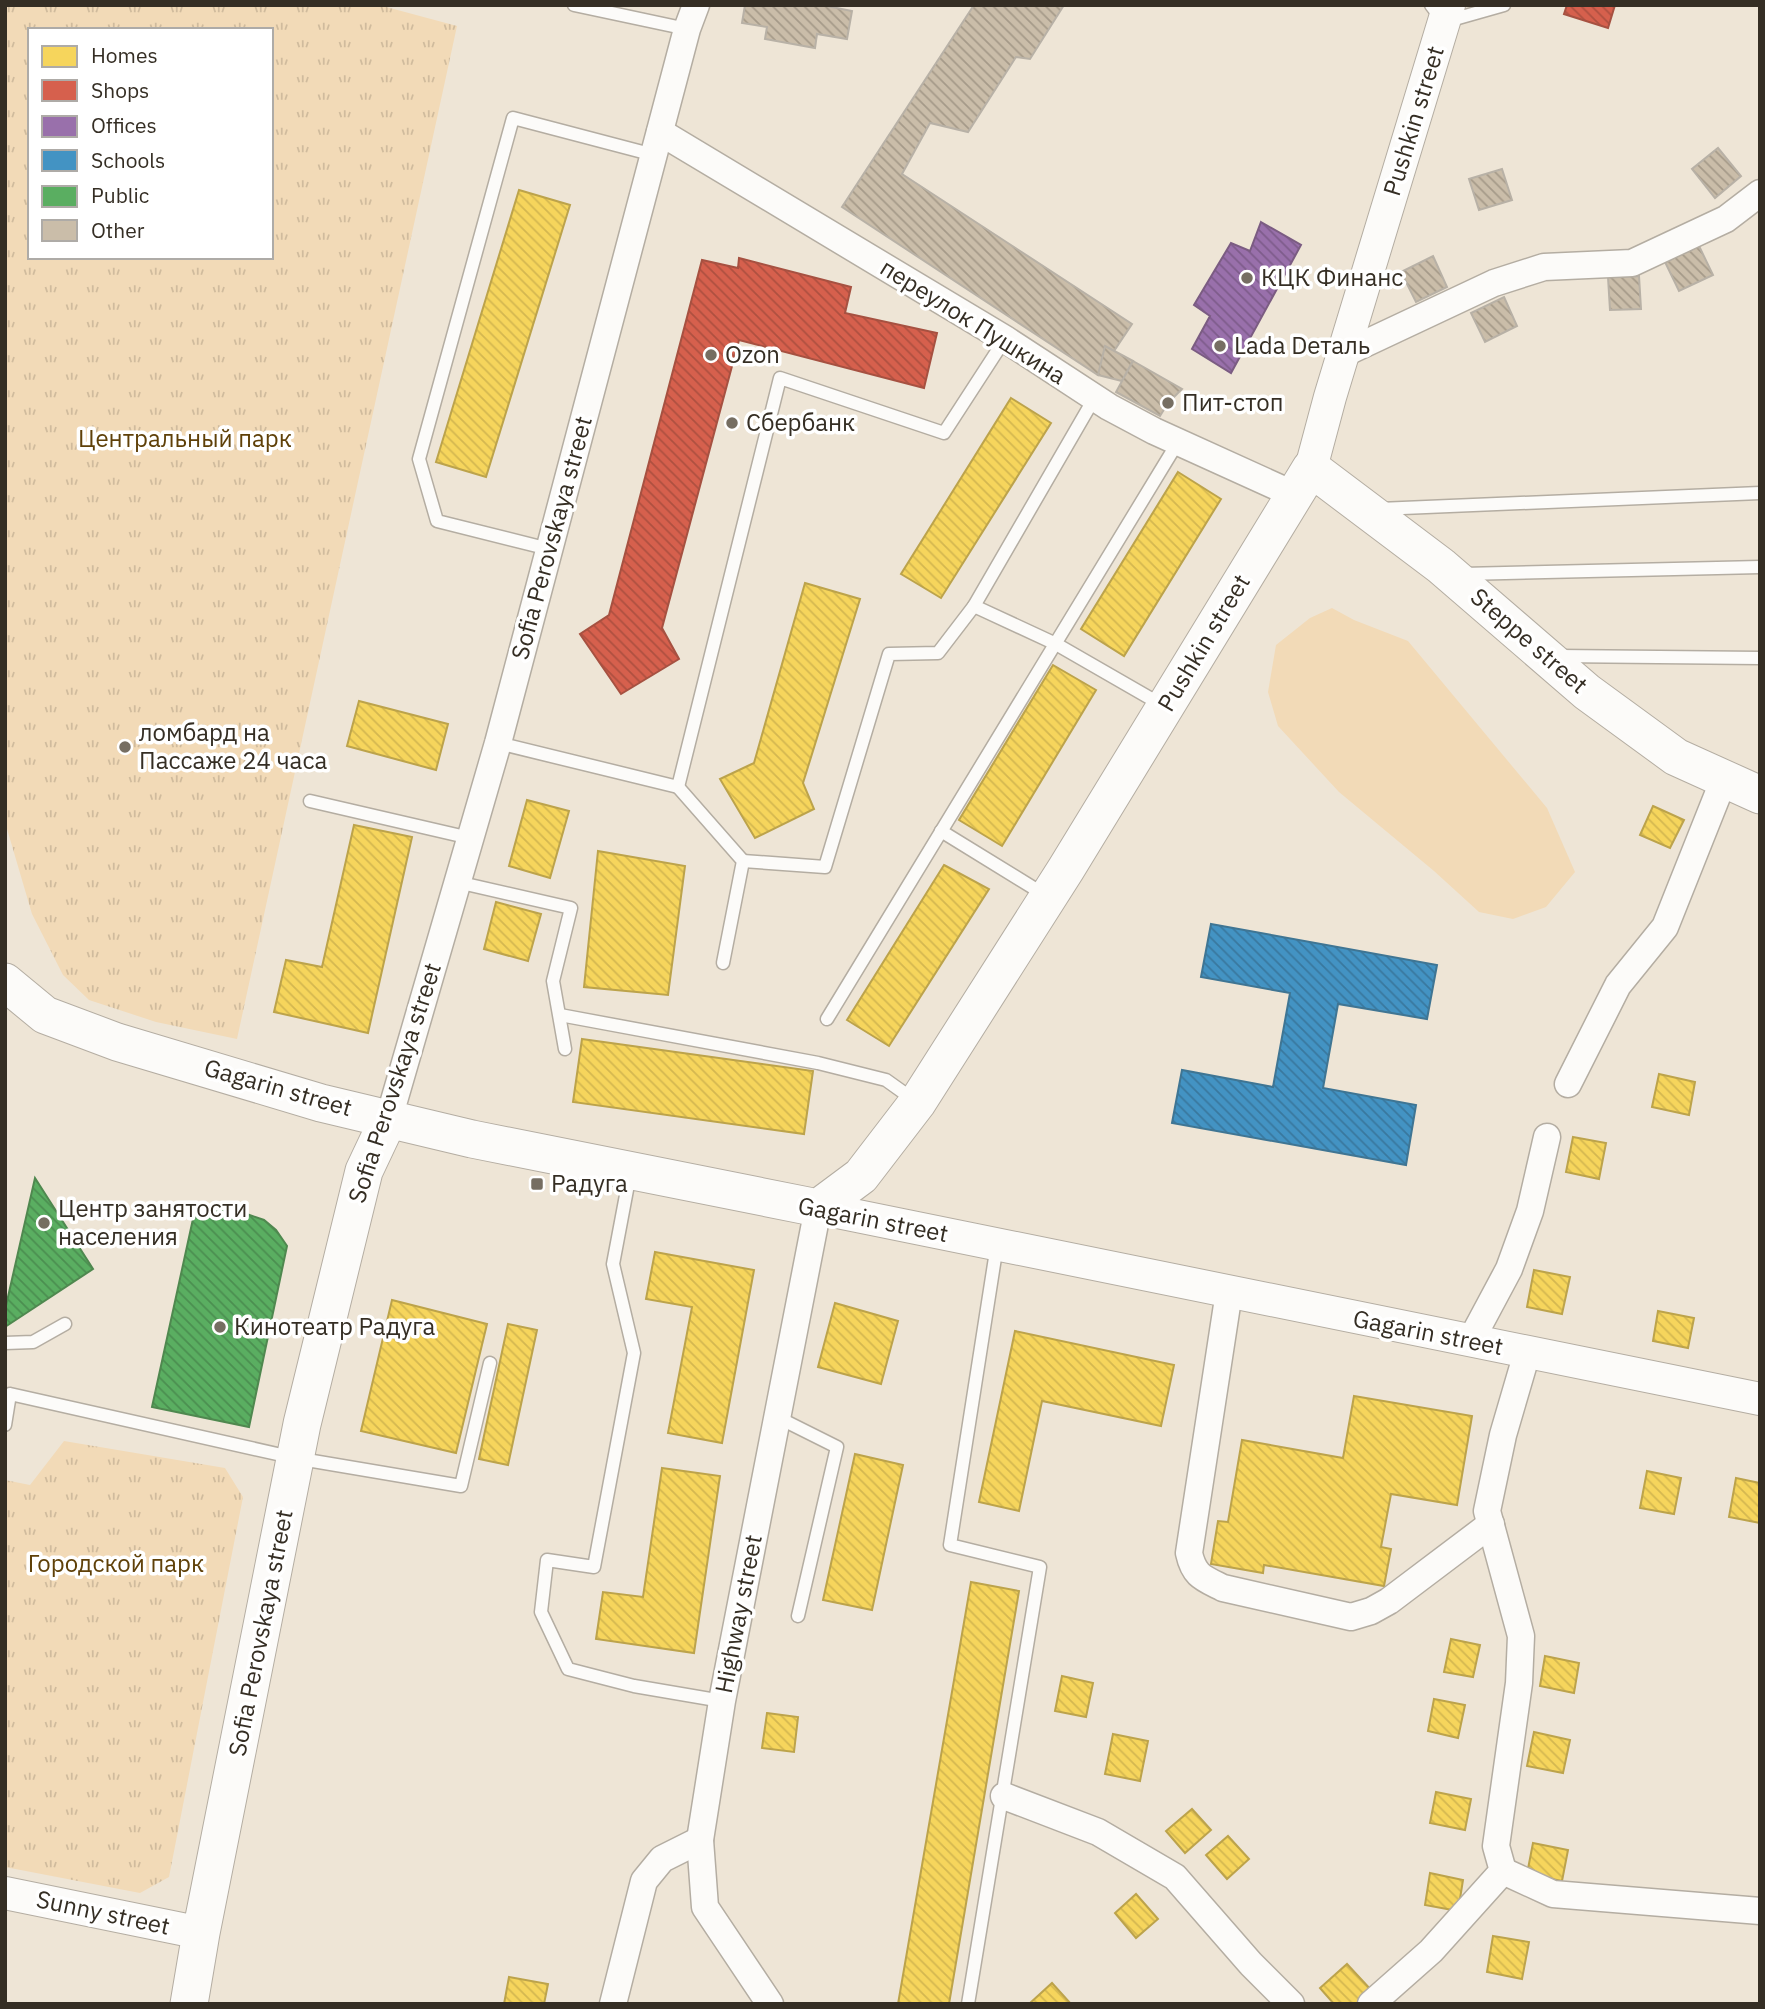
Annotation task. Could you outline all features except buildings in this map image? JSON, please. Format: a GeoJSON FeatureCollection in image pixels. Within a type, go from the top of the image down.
{"type":"FeatureCollection","features":[{"type":"Feature","properties":{"kind":"main road","name":"Steppe street"},"geometry":{"type":"LineString","coordinates":[[1303,482],[1366,510],[1450,574],[1587,692],[1676,757],[1760,795]]}},
{"type":"Feature","properties":{"kind":"main road","name":"Pushkin street"},"geometry":{"type":"LineString","coordinates":[[818,1208],[861,1176],[917,1103],[1048,897],[1303,482]]}},
{"type":"Feature","properties":{"kind":"main road","name":"Gagarin street"},"geometry":{"type":"LineString","coordinates":[[5,982],[44,1014],[117,1042],[321,1103],[472,1139],[818,1208]]}},
{"type":"Feature","properties":{"kind":"main road","name":"Sofia Perovskaya street"},"geometry":{"type":"LineString","coordinates":[[189,2004],[295,1458],[364,1171],[389,1118]]}},
{"type":"Feature","properties":{"kind":"street","name":"Pushkin street"},"geometry":{"type":"LineString","coordinates":[[1303,482],[1343,354],[1442,11]]}},
{"type":"Feature","properties":{"kind":"street","name":"Sofia Perovskaya street"},"geometry":{"type":"LineString","coordinates":[[389,1118],[498,743],[692,17]]}},
{"type":"Feature","properties":{"kind":"street","name":"переулок Пушкина"},"geometry":{"type":"LineString","coordinates":[[657,144],[1005,339],[1154,431],[1178,442],[1303,482]]}},
{"type":"Feature","properties":{"kind":"street"},"geometry":{"type":"LineString","coordinates":[[1343,354],[1494,283],[1544,267],[1632,263],[1727,219],[1760,192]]}},
{"type":"Feature","properties":{"kind":"street"},"geometry":{"type":"LineString","coordinates":[[1568,1084],[1618,985],[1665,927],[1724,779]]}},
{"type":"Feature","properties":{"kind":"street"},"geometry":{"type":"LineString","coordinates":[[1470,1342],[1509,1269],[1530,1211],[1547,1137]]}},
{"type":"Feature","properties":{"kind":"street","name":"Gagarin street"},"geometry":{"type":"LineString","coordinates":[[818,1208],[1760,1399]]}},
{"type":"Feature","properties":{"kind":"street","name":"Highway street"},"geometry":{"type":"LineString","coordinates":[[770,2004],[705,1907],[700,1840],[722,1701],[818,1208]]}},
{"type":"Feature","properties":{"kind":"street"},"geometry":{"type":"LineString","coordinates":[[1229,1292],[1189,1553],[1193,1570],[1223,1588],[1351,1617],[1371,1611],[1389,1601],[1491,1524]]}},
{"type":"Feature","properties":{"kind":"street"},"geometry":{"type":"LineString","coordinates":[[1527,1353],[1487,1511],[1521,1636],[1520,1683],[1496,1846],[1503,1871],[1553,1894],[1760,1911]]}},
{"type":"Feature","properties":{"kind":"street"},"geometry":{"type":"LineString","coordinates":[[1004,1796],[1098,1832],[1175,1877],[1251,1964],[1291,2004]]}},
{"type":"Feature","properties":{"kind":"street"},"geometry":{"type":"LineString","coordinates":[[613,2004],[644,1881],[662,1859],[700,1840]]}},
{"type":"Feature","properties":{"kind":"street"},"geometry":{"type":"LineString","coordinates":[[1371,2004],[1431,1951],[1503,1871]]}},
{"type":"Feature","properties":{"kind":"street","name":"Sunny street"},"geometry":{"type":"LineString","coordinates":[[5,1893],[201,1933]]}},
{"type":"Feature","properties":{"kind":"lane"},"geometry":{"type":"LineString","coordinates":[[574,5],[692,17]]}},
{"type":"Feature","properties":{"kind":"lane"},"geometry":{"type":"LineString","coordinates":[[1442,11],[1504,5]]}},
{"type":"Feature","properties":{"kind":"lane"},"geometry":{"type":"LineString","coordinates":[[549,549],[437,521],[419,460],[513,118],[657,144]]}},
{"type":"Feature","properties":{"kind":"lane"},"geometry":{"type":"LineString","coordinates":[[678,787],[780,378],[944,433],[1005,339]]}},
{"type":"Feature","properties":{"kind":"lane"},"geometry":{"type":"LineString","coordinates":[[498,743],[678,787],[743,861],[825,867],[889,654],[938,653],[974,606],[1095,397]]}},
{"type":"Feature","properties":{"kind":"lane"},"geometry":{"type":"LineString","coordinates":[[827,1019],[1178,442]]}},
{"type":"Feature","properties":{"kind":"lane"},"geometry":{"type":"LineString","coordinates":[[1366,510],[1760,493]]}},
{"type":"Feature","properties":{"kind":"lane"},"geometry":{"type":"LineString","coordinates":[[1450,574],[1760,567]]}},
{"type":"Feature","properties":{"kind":"lane"},"geometry":{"type":"LineString","coordinates":[[974,606],[1055,644],[1165,707]]}},
{"type":"Feature","properties":{"kind":"lane"},"geometry":{"type":"LineString","coordinates":[[1545,656],[1760,657]]}},
{"type":"Feature","properties":{"kind":"lane"},"geometry":{"type":"LineString","coordinates":[[310,801],[470,838]]}},
{"type":"Feature","properties":{"kind":"lane"},"geometry":{"type":"LineString","coordinates":[[941,831],[1048,897]]}},
{"type":"Feature","properties":{"kind":"lane"},"geometry":{"type":"LineString","coordinates":[[723,963],[743,861]]}},
{"type":"Feature","properties":{"kind":"lane"},"geometry":{"type":"LineString","coordinates":[[457,883],[571,908],[554,981],[565,1049]]}},
{"type":"Feature","properties":{"kind":"lane"},"geometry":{"type":"LineString","coordinates":[[559,1015],[818,1063],[875,1077],[886,1080],[917,1103]]}},
{"type":"Feature","properties":{"kind":"lane"},"geometry":{"type":"LineString","coordinates":[[630,1171],[613,1264],[634,1353],[594,1567],[547,1560],[541,1612],[568,1669],[634,1686],[722,1701]]}},
{"type":"Feature","properties":{"kind":"lane"},"geometry":{"type":"LineString","coordinates":[[968,2004],[1040,1567],[950,1545],[997,1245]]}},
{"type":"Feature","properties":{"kind":"lane"},"geometry":{"type":"LineString","coordinates":[[5,1343],[33,1342],[65,1324]]}},
{"type":"Feature","properties":{"kind":"lane"},"geometry":{"type":"LineString","coordinates":[[5,1425],[10,1394],[295,1458],[461,1486],[490,1363]]}},
{"type":"Feature","properties":{"kind":"lane"},"geometry":{"type":"LineString","coordinates":[[777,1417],[837,1447],[798,1616]]}},
{"type":"Feature","properties":{"kind":"green space","name":"Центральный парк"},"geometry":{"type":"Polygon","coordinates":[[[5,5],[379,5],[457,26],[237,1039],[156,1022],[89,1000],[63,975],[32,914],[5,822],[5,5]]]}},
{"type":"Feature","properties":{"kind":"green space"},"geometry":{"type":"Polygon","coordinates":[[[1332,608],[1354,620],[1408,641],[1547,808],[1575,872],[1546,907],[1513,919],[1479,912],[1339,792],[1278,726],[1268,692],[1276,645],[1310,618],[1332,608]]]}},
{"type":"Feature","properties":{"kind":"green space","name":"Городской парк"},"geometry":{"type":"Polygon","coordinates":[[[64,1441],[225,1468],[243,1497],[169,1877],[140,1893],[5,1867],[5,1480],[30,1485],[64,1441]]]}},
{"type":"Feature","properties":{"kind":"place","name":"КЦК Финанс"},"geometry":{"type":"Point","coordinates":[1247,278]}},
{"type":"Feature","properties":{"kind":"place","name":"Lada Dеталь"},"geometry":{"type":"Point","coordinates":[1220,346]}},
{"type":"Feature","properties":{"kind":"place","name":"Ozon"},"geometry":{"type":"Point","coordinates":[711,355]}},
{"type":"Feature","properties":{"kind":"place","name":"Пит-стоп"},"geometry":{"type":"Point","coordinates":[1168,403]}},
{"type":"Feature","properties":{"kind":"place","name":"Сбербанк"},"geometry":{"type":"Point","coordinates":[732,423]}},
{"type":"Feature","properties":{"kind":"place","name":"ломбард на Пассаже 24 часа"},"geometry":{"type":"Point","coordinates":[125,747]}},
{"type":"Feature","properties":{"kind":"place","name":"Радуга"},"geometry":{"type":"Point","coordinates":[537,1184]}},
{"type":"Feature","properties":{"kind":"place","name":"Центр занятости населения"},"geometry":{"type":"Point","coordinates":[44,1223]}},
{"type":"Feature","properties":{"kind":"place","name":"Кинотеатр Радуга"},"geometry":{"type":"Point","coordinates":[220,1327]}}]}
